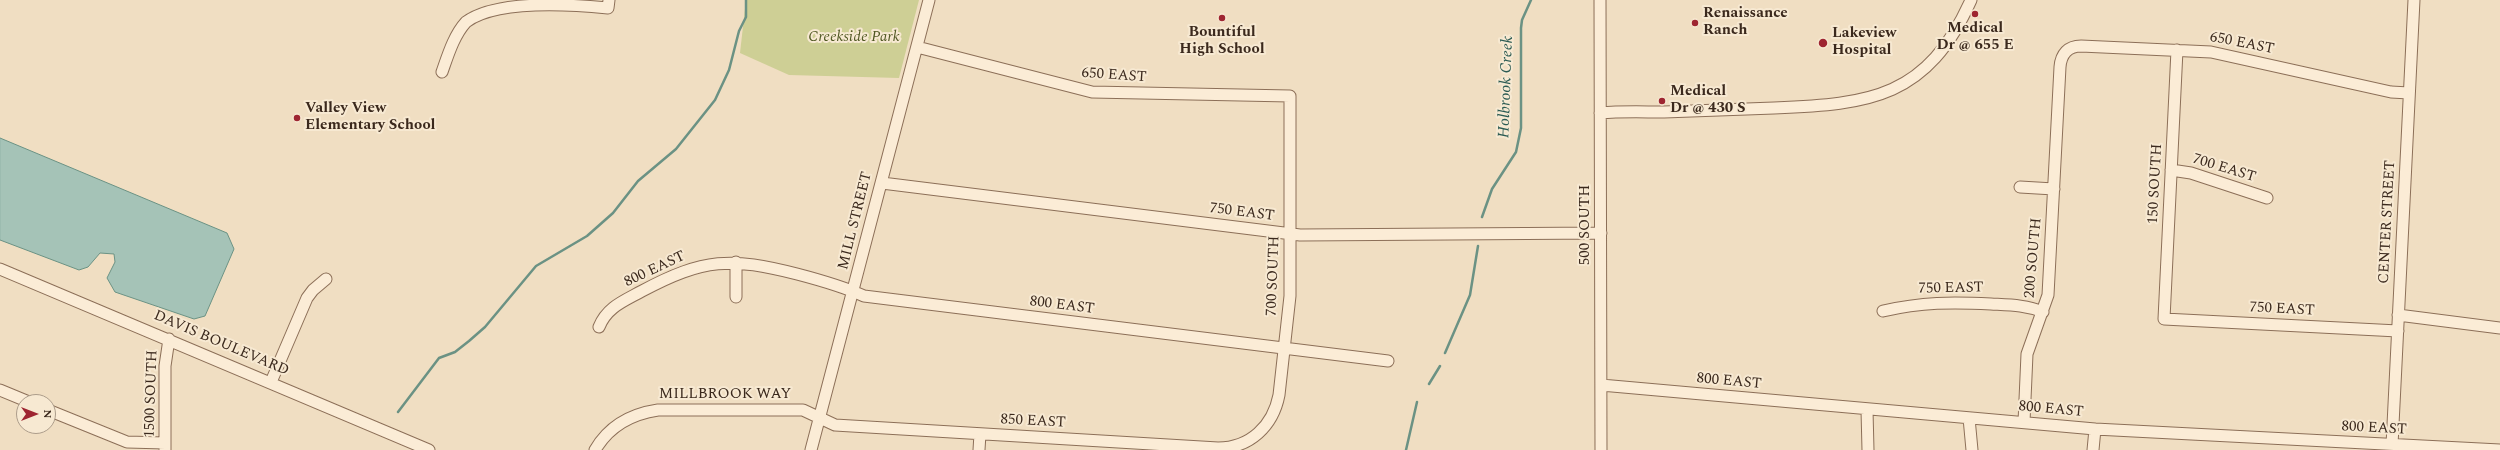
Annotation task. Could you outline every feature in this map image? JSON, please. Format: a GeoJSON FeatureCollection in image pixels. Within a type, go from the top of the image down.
{"type":"FeatureCollection","features":[{"type":"Feature","properties":{"kind":"street","name":"MILL STREET"},"geometry":{"type":"LineString","coordinates":[[811,450],[821,417],[929,0]]}},
{"type":"Feature","properties":{"kind":"street","name":"500 SOUTH"},"geometry":{"type":"LineString","coordinates":[[1600,0],[1601,450]]}},
{"type":"Feature","properties":{"kind":"street"},"geometry":{"type":"LineString","coordinates":[[1600,113],[1818,106],[1863,100],[1891,90],[1924,69],[1950,40],[1971,0]]}},
{"type":"Feature","properties":{"kind":"street","name":"CENTER STREET"},"geometry":{"type":"LineString","coordinates":[[2392,445],[2414,0]]}},
{"type":"Feature","properties":{"kind":"street"},"geometry":{"type":"LineString","coordinates":[[442,72],[457,35],[465,22],[475,12],[487,6],[501,2],[528,1],[608,4]]}},
{"type":"Feature","properties":{"kind":"street","name":"650 EAST"},"geometry":{"type":"LineString","coordinates":[[2067,50],[2081,46],[2211,52],[2391,92],[2410,93]]}},
{"type":"Feature","properties":{"kind":"street","name":"650 EAST"},"geometry":{"type":"LineString","coordinates":[[917,47],[1092,92],[1290,96]]}},
{"type":"Feature","properties":{"kind":"street","name":"200 SOUTH"},"geometry":{"type":"LineString","coordinates":[[2024,422],[2027,354],[2031,338],[2043,312],[2048,296],[2060,62],[2067,50]]}},
{"type":"Feature","properties":{"kind":"street","name":"150 SOUTH"},"geometry":{"type":"LineString","coordinates":[[2164,319],[2177,50]]}},
{"type":"Feature","properties":{"kind":"street","name":"700 SOUTH"},"geometry":{"type":"LineString","coordinates":[[1244,443],[1261,431],[1273,415],[1279,395],[1290,296],[1290,96]]}},
{"type":"Feature","properties":{"kind":"street","name":"700 EAST"},"geometry":{"type":"LineString","coordinates":[[2171,170],[2191,173],[2266,198]]}},
{"type":"Feature","properties":{"kind":"street","name":"750 EAST"},"geometry":{"type":"LineString","coordinates":[[882,183],[1291,234],[1601,233]]}},
{"type":"Feature","properties":{"kind":"street"},"geometry":{"type":"LineString","coordinates":[[2020,187],[2054,189]]}},
{"type":"Feature","properties":{"kind":"street"},"geometry":{"type":"LineString","coordinates":[[736,262],[736,297]]}},
{"type":"Feature","properties":{"kind":"street","name":"800 EAST"},"geometry":{"type":"LineString","coordinates":[[599,327],[609,310],[670,276],[699,266],[736,262],[763,265],[842,286],[864,296],[1388,362]]}},
{"type":"Feature","properties":{"kind":"street","name":"DAVIS BOULEVARD"},"geometry":{"type":"LineString","coordinates":[[0,269],[271,382],[429,450]]}},
{"type":"Feature","properties":{"kind":"street"},"geometry":{"type":"LineString","coordinates":[[271,382],[308,298],[313,290],[326,279]]}},
{"type":"Feature","properties":{"kind":"street","name":"750 EAST"},"geometry":{"type":"LineString","coordinates":[[1883,312],[1918,304],[1945,301],[2023,306],[2043,312]]}},
{"type":"Feature","properties":{"kind":"street"},"geometry":{"type":"LineString","coordinates":[[2398,315],[2500,328]]}},
{"type":"Feature","properties":{"kind":"street","name":"750 EAST"},"geometry":{"type":"LineString","coordinates":[[2164,319],[2398,331]]}},
{"type":"Feature","properties":{"kind":"street","name":"1500 SOUTH"},"geometry":{"type":"LineString","coordinates":[[165,447],[165,366],[169,339]]}},
{"type":"Feature","properties":{"kind":"street","name":"800 EAST"},"geometry":{"type":"LineString","coordinates":[[1601,385],[1868,410],[2095,428],[2363,447],[2392,445],[2494,450]]}},
{"type":"Feature","properties":{"kind":"street"},"geometry":{"type":"LineString","coordinates":[[0,390],[16,397]]}},
{"type":"Feature","properties":{"kind":"street","name":"MILLBROOK WAY"},"geometry":{"type":"LineString","coordinates":[[595,450],[605,436],[618,424],[633,416],[650,411],[803,410],[821,417]]}},
{"type":"Feature","properties":{"kind":"street"},"geometry":{"type":"LineString","coordinates":[[1868,410],[1868,450]]}},
{"type":"Feature","properties":{"kind":"street"},"geometry":{"type":"LineString","coordinates":[[56,413],[127,442],[165,447]]}},
{"type":"Feature","properties":{"kind":"street","name":"850 EAST"},"geometry":{"type":"LineString","coordinates":[[821,417],[835,425],[980,434],[1218,448],[1244,443]]}},
{"type":"Feature","properties":{"kind":"street"},"geometry":{"type":"LineString","coordinates":[[1969,418],[1972,450]]}},
{"type":"Feature","properties":{"kind":"street"},"geometry":{"type":"LineString","coordinates":[[2093,450],[2095,428]]}},
{"type":"Feature","properties":{"kind":"street"},"geometry":{"type":"LineString","coordinates":[[979,450],[980,434]]}},
{"type":"Feature","properties":{"kind":"green space","name":"Creekside Park"},"geometry":{"type":"Polygon","coordinates":[[[746,0],[919,0],[899,78],[789,75],[740,53],[746,0]]]}},
{"type":"Feature","properties":{"kind":"shaded area"},"geometry":{"type":"Polygon","coordinates":[[[0,138],[227,233],[234,249],[205,316],[194,319],[115,292],[107,278],[115,262],[114,254],[100,253],[88,267],[79,270],[0,240],[0,138]]]}},
{"type":"Feature","properties":{"kind":"waterway"},"geometry":{"type":"LineString","coordinates":[[398,412],[439,358],[455,352],[485,327],[536,266],[587,236],[613,213],[638,181],[676,149],[715,100],[729,70],[739,31],[746,17],[746,0]]}},
{"type":"Feature","properties":{"kind":"waterway","name":"Holbrook Creek"},"geometry":{"type":"LineString","coordinates":[[1482,217],[1492,189],[1516,152],[1521,128],[1521,28],[1522,20],[1531,0]]}},
{"type":"Feature","properties":{"kind":"waterway","name":"Holbrook Creek"},"geometry":{"type":"LineString","coordinates":[[1445,353],[1470,295],[1478,246]]}},
{"type":"Feature","properties":{"kind":"waterway"},"geometry":{"type":"LineString","coordinates":[[1429,384],[1440,366]]}},
{"type":"Feature","properties":{"kind":"waterway","name":"Holbrook Creek"},"geometry":{"type":"LineString","coordinates":[[1406,450],[1417,402]]}},
{"type":"Feature","properties":{"kind":"place","name":"Medical Dr @ 655 E"},"geometry":{"type":"Point","coordinates":[1975,14]}},
{"type":"Feature","properties":{"kind":"place","name":"Bountiful High School"},"geometry":{"type":"Point","coordinates":[1222,18]}},
{"type":"Feature","properties":{"kind":"place","name":"Renaissance Ranch"},"geometry":{"type":"Point","coordinates":[1695,23]}},
{"type":"Feature","properties":{"kind":"place","name":"Lakeview Hospital"},"geometry":{"type":"Point","coordinates":[1823,43]}},
{"type":"Feature","properties":{"kind":"place","name":"Medical Dr @ 430 S"},"geometry":{"type":"Point","coordinates":[1662,101]}},
{"type":"Feature","properties":{"kind":"place","name":"Valley View Elementary School"},"geometry":{"type":"Point","coordinates":[297,118]}}]}
